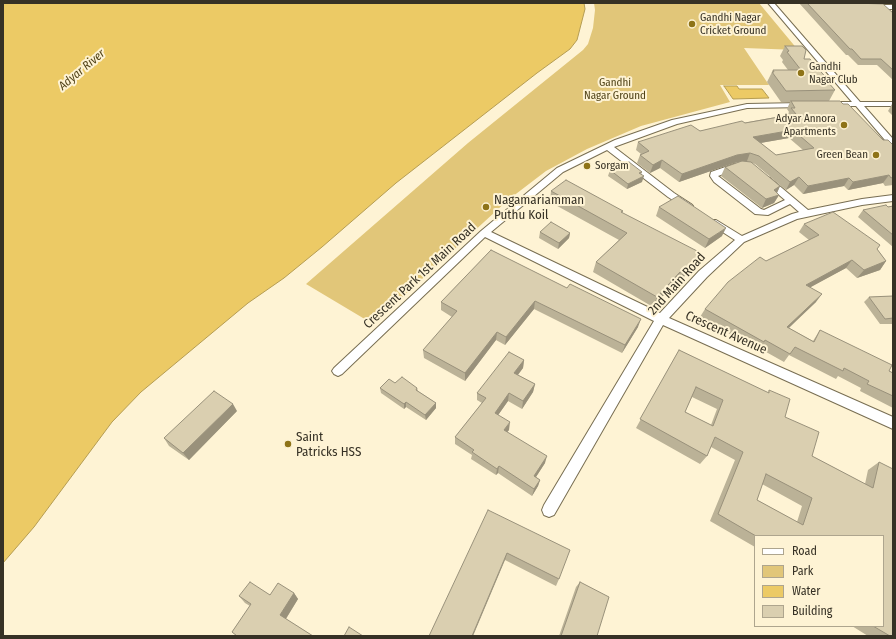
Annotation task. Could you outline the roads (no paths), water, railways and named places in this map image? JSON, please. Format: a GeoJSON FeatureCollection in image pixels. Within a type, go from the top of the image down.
{"type":"FeatureCollection","features":[{"type":"Feature","properties":{"kind":"street"},"geometry":{"type":"LineString","coordinates":[[771,3],[893,144]]}},
{"type":"Feature","properties":{"kind":"street"},"geometry":{"type":"LineString","coordinates":[[890,3],[893,6]]}},
{"type":"Feature","properties":{"kind":"street"},"geometry":{"type":"LineString","coordinates":[[862,7],[893,6]]}},
{"type":"Feature","properties":{"kind":"street"},"geometry":{"type":"LineString","coordinates":[[826,104],[893,104]]}},
{"type":"Feature","properties":{"kind":"street","name":"Crescent Park 1st Main Road"},"geometry":{"type":"LineString","coordinates":[[338,371],[484,233],[560,170],[618,142],[676,122],[747,106],[810,105]]}},
{"type":"Feature","properties":{"kind":"street"},"geometry":{"type":"LineString","coordinates":[[608,147],[671,195],[741,240]]}},
{"type":"Feature","properties":{"kind":"street"},"geometry":{"type":"LineString","coordinates":[[746,165],[737,166],[714,174],[714,176],[758,212],[765,212],[791,200]]}},
{"type":"Feature","properties":{"kind":"street"},"geometry":{"type":"LineString","coordinates":[[762,176],[806,214]]}},
{"type":"Feature","properties":{"kind":"street","name":"2nd Main Road"},"geometry":{"type":"LineString","coordinates":[[549,510],[662,319],[703,274],[741,240],[795,216],[862,202],[893,198]]}},
{"type":"Feature","properties":{"kind":"street","name":"Crescent Avenue"},"geometry":{"type":"LineString","coordinates":[[484,233],[662,319],[893,423]]}},
{"type":"Feature","properties":{"kind":"water","name":"Adyar River"},"geometry":{"type":"Polygon","coordinates":[[[3,3],[584,3],[585,9],[577,40],[570,49],[396,183],[322,247],[284,278],[248,303],[141,392],[112,422],[34,527],[3,563],[3,3]]]}},
{"type":"Feature","properties":{"kind":"water"},"geometry":{"type":"Polygon","coordinates":[[[724,86],[737,86],[739,89],[762,89],[769,98],[733,99],[724,86]]]}},
{"type":"Feature","properties":{"kind":"place","name":"Gandhi Nagar Cricket Ground"},"geometry":{"type":"Point","coordinates":[692,24]}},
{"type":"Feature","properties":{"kind":"place","name":"Gandhi Nagar Club"},"geometry":{"type":"Point","coordinates":[801,73]}},
{"type":"Feature","properties":{"kind":"place","name":"Adyar Annora Apartments"},"geometry":{"type":"Point","coordinates":[844,125]}},
{"type":"Feature","properties":{"kind":"place","name":"Green Bean"},"geometry":{"type":"Point","coordinates":[876,155]}},
{"type":"Feature","properties":{"kind":"place","name":"Sorgam"},"geometry":{"type":"Point","coordinates":[587,166]}},
{"type":"Feature","properties":{"kind":"place","name":"Nagamariamman Puthu Koil"},"geometry":{"type":"Point","coordinates":[486,207]}},
{"type":"Feature","properties":{"kind":"place","name":"Saint Patricks HSS"},"geometry":{"type":"Point","coordinates":[288,444]}},
{"type":"Feature","properties":{"kind":"park label","name":"Gandhi Nagar Ground"},"geometry":{"type":"Point","coordinates":[615,89]}}]}
